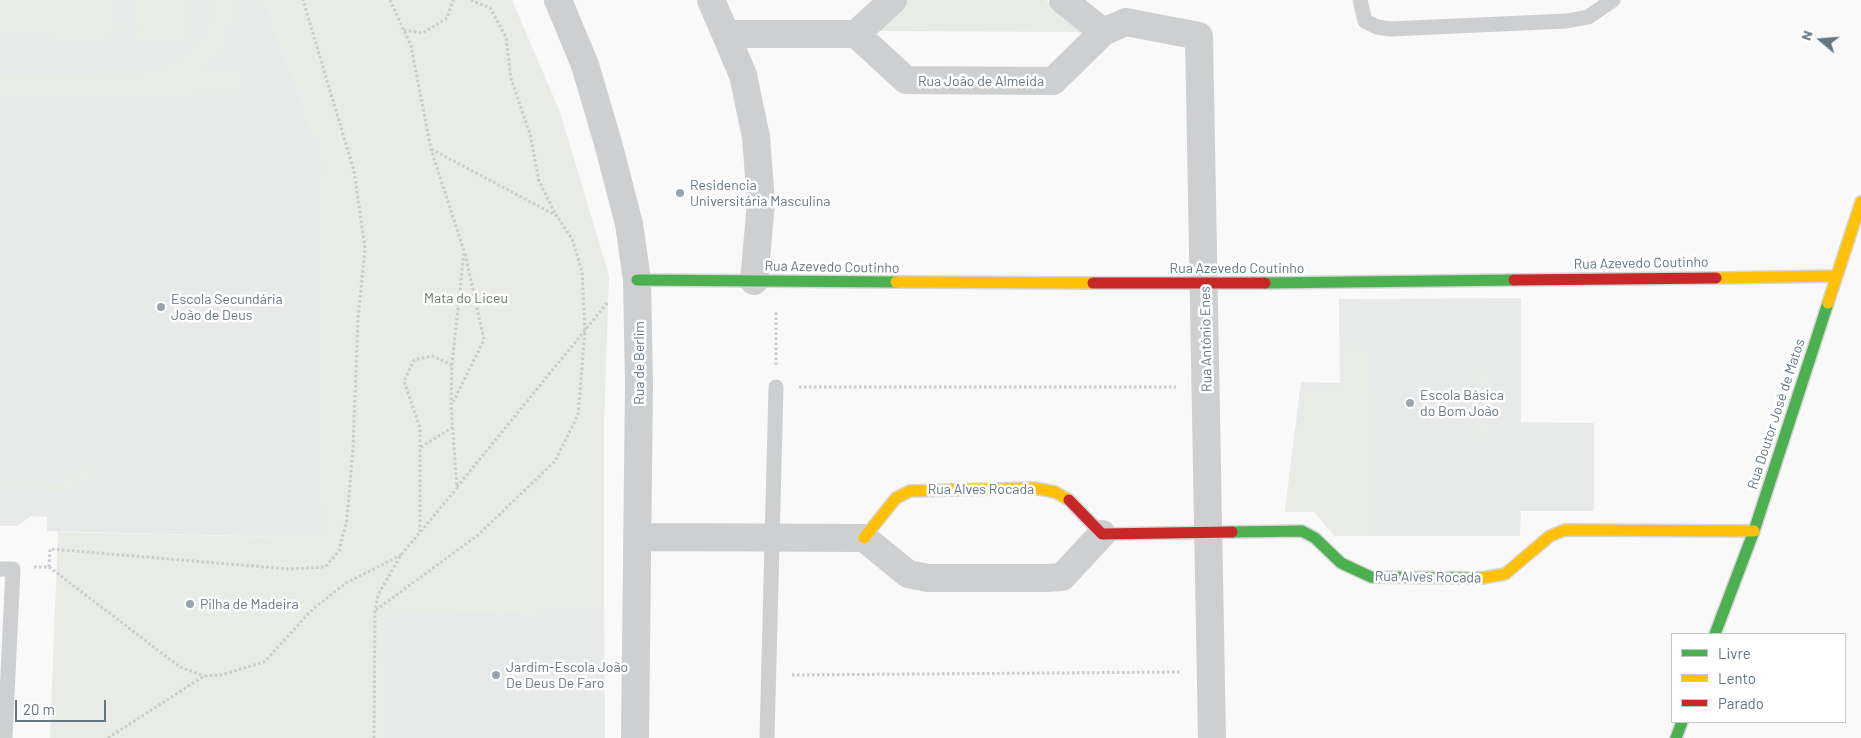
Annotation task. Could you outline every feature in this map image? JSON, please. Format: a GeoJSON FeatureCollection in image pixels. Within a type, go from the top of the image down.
{"type":"FeatureCollection","features":[{"type":"Feature","properties":{"kind":"street","name":"Rua de Berlim"},"geometry":{"type":"LineString","coordinates":[[558,0],[585,65],[608,143],[629,224],[637,280],[639,384],[635,738]]}},
{"type":"Feature","properties":{"kind":"street"},"geometry":{"type":"LineString","coordinates":[[711,0],[743,75],[756,137],[765,281]]}},
{"type":"Feature","properties":{"kind":"street"},"geometry":{"type":"LineString","coordinates":[[727,34],[856,34],[893,0]]}},
{"type":"Feature","properties":{"kind":"street"},"geometry":{"type":"LineString","coordinates":[[1063,0],[1118,18]]}},
{"type":"Feature","properties":{"kind":"street","name":"Rua João de Almeida"},"geometry":{"type":"LineString","coordinates":[[856,34],[906,80],[1053,81],[1118,18]]}},
{"type":"Feature","properties":{"kind":"street","name":"Rua António Enes"},"geometry":{"type":"LineString","coordinates":[[1118,18],[1199,36],[1212,738]]}},
{"type":"Feature","properties":{"kind":"street","name":"Rua Doutor José de Matos"},"geometry":{"type":"LineString","coordinates":[[1715,633],[1754,531],[1861,202]]}},
{"type":"Feature","properties":{"kind":"street","name":"Rua Azevedo Coutinho"},"geometry":{"type":"LineString","coordinates":[[637,280],[1205,284],[1836,276]]}},
{"type":"Feature","properties":{"kind":"street","name":"Rua Alves Rocada"},"geometry":{"type":"LineString","coordinates":[[864,538],[896,498],[910,491],[925,489],[1034,488],[1055,492],[1070,500],[1102,534],[1302,532],[1315,538],[1341,563],[1371,577],[1492,578],[1505,574],[1550,536],[1565,530],[1754,531]]}},
{"type":"Feature","properties":{"kind":"street"},"geometry":{"type":"LineString","coordinates":[[637,537],[864,538],[908,574],[928,578],[1046,578],[1062,577],[1102,534]]}},
{"type":"Feature","properties":{"kind":"street"},"geometry":{"type":"LineString","coordinates":[[1676,738],[1682,723]]}},
{"type":"Feature","properties":{"kind":"lane"},"geometry":{"type":"LineString","coordinates":[[1360,0],[1365,21],[1377,27],[1390,28],[1567,21],[1588,16],[1612,0]]}},
{"type":"Feature","properties":{"kind":"lane"},"geometry":{"type":"LineString","coordinates":[[767,738],[776,387]]}},
{"type":"Feature","properties":{"kind":"lane"},"geometry":{"type":"LineString","coordinates":[[0,569],[13,569],[5,738]]}},
{"type":"Feature","properties":{"kind":"path"},"geometry":{"type":"LineString","coordinates":[[49,567],[50,549],[289,569],[325,567],[339,551],[347,519],[353,448],[358,319],[365,248],[354,171],[303,0]]}},
{"type":"Feature","properties":{"kind":"path"},"geometry":{"type":"LineString","coordinates":[[390,0],[411,46],[431,149],[464,251],[484,340],[451,405]]}},
{"type":"Feature","properties":{"kind":"path"},"geometry":{"type":"LineString","coordinates":[[404,30],[423,33],[447,18],[453,0]]}},
{"type":"Feature","properties":{"kind":"path"},"geometry":{"type":"LineString","coordinates":[[375,611],[478,535],[555,461],[578,415],[585,330],[582,271],[572,239],[557,216],[539,181],[530,134],[511,79],[506,37],[490,8],[471,0]]}},
{"type":"Feature","properties":{"kind":"path"},"geometry":{"type":"LineString","coordinates":[[431,149],[557,216]]}},
{"type":"Feature","properties":{"kind":"path"},"geometry":{"type":"LineString","coordinates":[[457,488],[451,405],[452,365],[464,251]]}},
{"type":"Feature","properties":{"kind":"path"},"geometry":{"type":"LineString","coordinates":[[765,281],[776,387],[1206,387]]}},
{"type":"Feature","properties":{"kind":"path"},"geometry":{"type":"LineString","coordinates":[[374,738],[375,611],[378,595],[401,555],[609,301]]}},
{"type":"Feature","properties":{"kind":"path"},"geometry":{"type":"LineString","coordinates":[[420,533],[420,428],[404,381],[414,360],[432,356],[452,365]]}},
{"type":"Feature","properties":{"kind":"path"},"geometry":{"type":"LineString","coordinates":[[420,448],[453,427]]}},
{"type":"Feature","properties":{"kind":"path"},"geometry":{"type":"LineString","coordinates":[[31,566],[49,567],[180,667],[204,676],[221,676],[264,662],[313,609],[346,583],[401,555]]}},
{"type":"Feature","properties":{"kind":"path"},"geometry":{"type":"LineString","coordinates":[[769,676],[1211,672]]}},
{"type":"Feature","properties":{"kind":"path"},"geometry":{"type":"LineString","coordinates":[[108,738],[204,676]]}},
{"type":"Feature","properties":{"kind":"shaded area","name":"Escola Secundária João de Deus"},"geometry":{"type":"Polygon","coordinates":[[[0,0],[264,0],[322,156],[323,538],[47,531],[47,517],[31,516],[17,526],[0,526],[0,0]]]}},
{"type":"Feature","properties":{"kind":"shaded area","name":"Escola Básica do Bom João"},"geometry":{"type":"Polygon","coordinates":[[[1521,298],[1521,422],[1594,423],[1594,511],[1521,511],[1520,536],[1335,536],[1314,512],[1285,512],[1301,382],[1340,383],[1339,299],[1521,298]]]}},
{"type":"Feature","properties":{"kind":"shaded area","name":"Jardim-Escola João De Deus De Faro"},"geometry":{"type":"Polygon","coordinates":[[[604,611],[605,738],[388,738],[387,612],[604,611]]]}},
{"type":"Feature","properties":{"kind":"green space"},"geometry":{"type":"Polygon","coordinates":[[[0,0],[118,0],[119,32],[105,33],[105,41],[55,43],[54,34],[1,35],[0,44],[0,0]]]}},
{"type":"Feature","properties":{"kind":"green space"},"geometry":{"type":"Polygon","coordinates":[[[136,0],[185,0],[187,42],[137,43],[136,0]]]}},
{"type":"Feature","properties":{"kind":"green space"},"geometry":{"type":"Polygon","coordinates":[[[215,0],[239,0],[238,8],[223,46],[203,71],[243,71],[243,94],[0,99],[0,76],[136,75],[172,64],[188,54],[199,42],[210,20],[215,0]]]}},
{"type":"Feature","properties":{"kind":"green space","name":"Mata do Liceu"},"geometry":{"type":"Polygon","coordinates":[[[264,0],[512,0],[560,112],[609,276],[604,422],[604,611],[388,612],[388,738],[50,738],[58,532],[323,538],[322,156],[264,0]]]}},
{"type":"Feature","properties":{"kind":"green space"},"geometry":{"type":"Polygon","coordinates":[[[908,0],[1046,0],[1083,32],[875,31],[908,0]]]}},
{"type":"Feature","properties":{"kind":"green space"},"geometry":{"type":"Polygon","coordinates":[[[1340,347],[1369,347],[1370,536],[1335,536],[1314,512],[1285,512],[1295,430],[1305,432],[1305,390],[1340,389],[1340,347]]]}},
{"type":"Feature","properties":{"kind":"green space"},"geometry":{"type":"Polygon","coordinates":[[[1478,369],[1487,369],[1487,439],[1478,438],[1478,369]]]}},
{"type":"Feature","properties":{"kind":"green space"},"geometry":{"type":"Polygon","coordinates":[[[87,464],[94,473],[69,492],[0,490],[0,482],[61,484],[87,464]]]}},
{"type":"Feature","properties":{"kind":"traffic: fast"},"geometry":{"type":"LineString","coordinates":[[637,280],[896,282]]}},
{"type":"Feature","properties":{"kind":"traffic: fast"},"geometry":{"type":"LineString","coordinates":[[1265,283],[1514,280]]}},
{"type":"Feature","properties":{"kind":"traffic: fast"},"geometry":{"type":"LineString","coordinates":[[1715,633],[1754,531],[1828,303]]}},
{"type":"Feature","properties":{"kind":"traffic: fast"},"geometry":{"type":"LineString","coordinates":[[1232,532],[1302,531],[1315,538],[1341,563],[1371,577],[1482,578]]}},
{"type":"Feature","properties":{"kind":"traffic: fast"},"geometry":{"type":"LineString","coordinates":[[1676,738],[1682,723]]}},
{"type":"Feature","properties":{"kind":"traffic: slow"},"geometry":{"type":"LineString","coordinates":[[1828,303],[1861,202]]}},
{"type":"Feature","properties":{"kind":"traffic: slow"},"geometry":{"type":"LineString","coordinates":[[1716,278],[1836,276]]}},
{"type":"Feature","properties":{"kind":"traffic: slow"},"geometry":{"type":"LineString","coordinates":[[896,282],[1093,283]]}},
{"type":"Feature","properties":{"kind":"traffic: slow"},"geometry":{"type":"LineString","coordinates":[[864,538],[896,498],[910,491],[1034,488],[1055,492],[1069,500]]}},
{"type":"Feature","properties":{"kind":"traffic: slow"},"geometry":{"type":"LineString","coordinates":[[1482,578],[1505,574],[1550,536],[1565,530],[1754,531]]}},
{"type":"Feature","properties":{"kind":"traffic: jam"},"geometry":{"type":"LineString","coordinates":[[1514,280],[1716,278]]}},
{"type":"Feature","properties":{"kind":"traffic: jam"},"geometry":{"type":"LineString","coordinates":[[1093,283],[1265,283]]}},
{"type":"Feature","properties":{"kind":"traffic: jam"},"geometry":{"type":"LineString","coordinates":[[1069,500],[1102,534],[1232,532]]}},
{"type":"Feature","properties":{"kind":"place","name":"Residencia Universitária Masculina"},"geometry":{"type":"Point","coordinates":[680,193]}},
{"type":"Feature","properties":{"kind":"place","name":"Escola Secundária João de Deus"},"geometry":{"type":"Point","coordinates":[161,307]}},
{"type":"Feature","properties":{"kind":"place","name":"Escola Básica do Bom João"},"geometry":{"type":"Point","coordinates":[1410,403]}},
{"type":"Feature","properties":{"kind":"place","name":"Pilha de Madeira"},"geometry":{"type":"Point","coordinates":[190,604]}},
{"type":"Feature","properties":{"kind":"place","name":"Jardim-Escola João De Deus De Faro"},"geometry":{"type":"Point","coordinates":[496,675]}}]}
